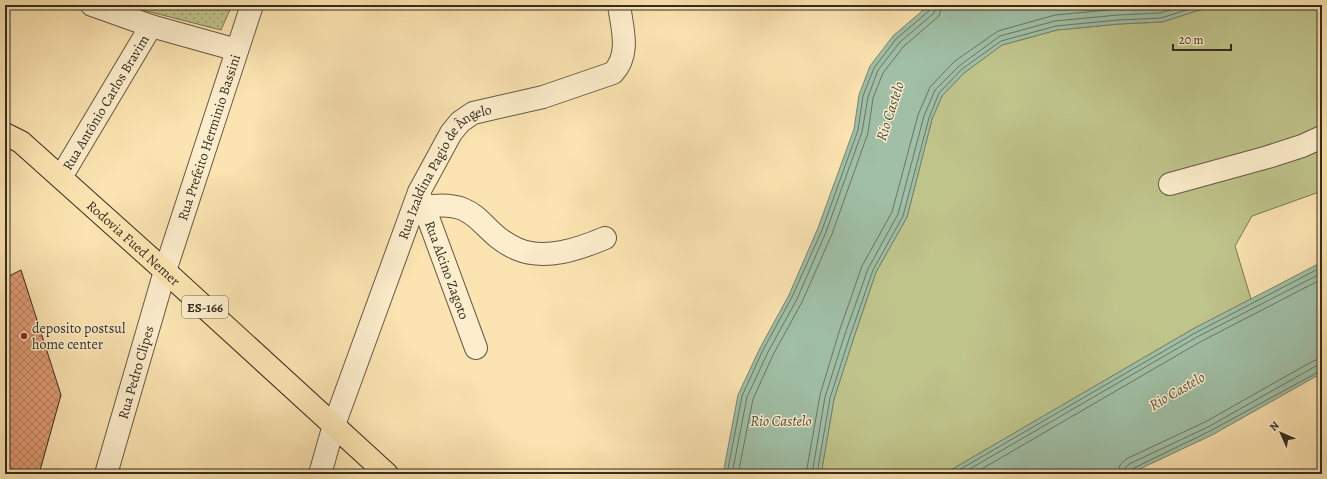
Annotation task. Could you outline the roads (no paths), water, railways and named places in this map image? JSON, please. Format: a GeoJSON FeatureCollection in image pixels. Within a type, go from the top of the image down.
{"type":"FeatureCollection","features":[{"type":"Feature","properties":{"kind":"main road","name":"ES-166"},"geometry":{"type":"LineString","coordinates":[[5,121],[14,131],[13,138]]}},
{"type":"Feature","properties":{"kind":"main road","name":"Rodovia Fued Nemer"},"geometry":{"type":"LineString","coordinates":[[13,138],[61,177],[386,474]]}},
{"type":"Feature","properties":{"kind":"street"},"geometry":{"type":"LineString","coordinates":[[92,5],[151,26],[237,50]]}},
{"type":"Feature","properties":{"kind":"street","name":"Rua Prefeito Herminio Bassini"},"geometry":{"type":"LineString","coordinates":[[165,271],[252,5]]}},
{"type":"Feature","properties":{"kind":"street","name":"Rua Izaldina Pagio de Ângelo"},"geometry":{"type":"LineString","coordinates":[[320,474],[334,425],[422,200],[451,133],[460,122],[473,114],[543,97],[613,73],[619,67],[624,56],[619,5]]}},
{"type":"Feature","properties":{"kind":"street","name":"Rua Antônio Carlos Bravim"},"geometry":{"type":"LineString","coordinates":[[61,177],[151,26]]}},
{"type":"Feature","properties":{"kind":"street"},"geometry":{"type":"LineString","coordinates":[[1170,184],[1268,157],[1302,146],[1322,137]]}},
{"type":"Feature","properties":{"kind":"street"},"geometry":{"type":"LineString","coordinates":[[422,200],[458,206],[481,220],[516,249],[532,253],[553,253],[582,248],[605,238]]}},
{"type":"Feature","properties":{"kind":"street","name":"Rua Alcino Zagoto"},"geometry":{"type":"LineString","coordinates":[[422,200],[476,348]]}},
{"type":"Feature","properties":{"kind":"street","name":"Rua Pedro Clipes"},"geometry":{"type":"LineString","coordinates":[[106,474],[165,271]]}},
{"type":"Feature","properties":{"kind":"water","name":"Rio Castelo"},"geometry":{"type":"Polygon","coordinates":[[[929,5],[1215,5],[1162,22],[1119,24],[1057,30],[1002,45],[964,73],[942,96],[932,119],[907,217],[876,272],[834,399],[821,474],[723,474],[738,395],[760,348],[789,295],[818,228],[854,129],[859,95],[870,66],[893,36],[929,5]]]}},
{"type":"Feature","properties":{"kind":"water","name":"Rio Castelo"},"geometry":{"type":"Polygon","coordinates":[[[1322,262],[1322,373],[1212,435],[1129,474],[944,474],[1193,329],[1322,262]]]}},
{"type":"Feature","properties":{"kind":"place","name":"deposito postsul home center"},"geometry":{"type":"Point","coordinates":[24,336]}}]}
